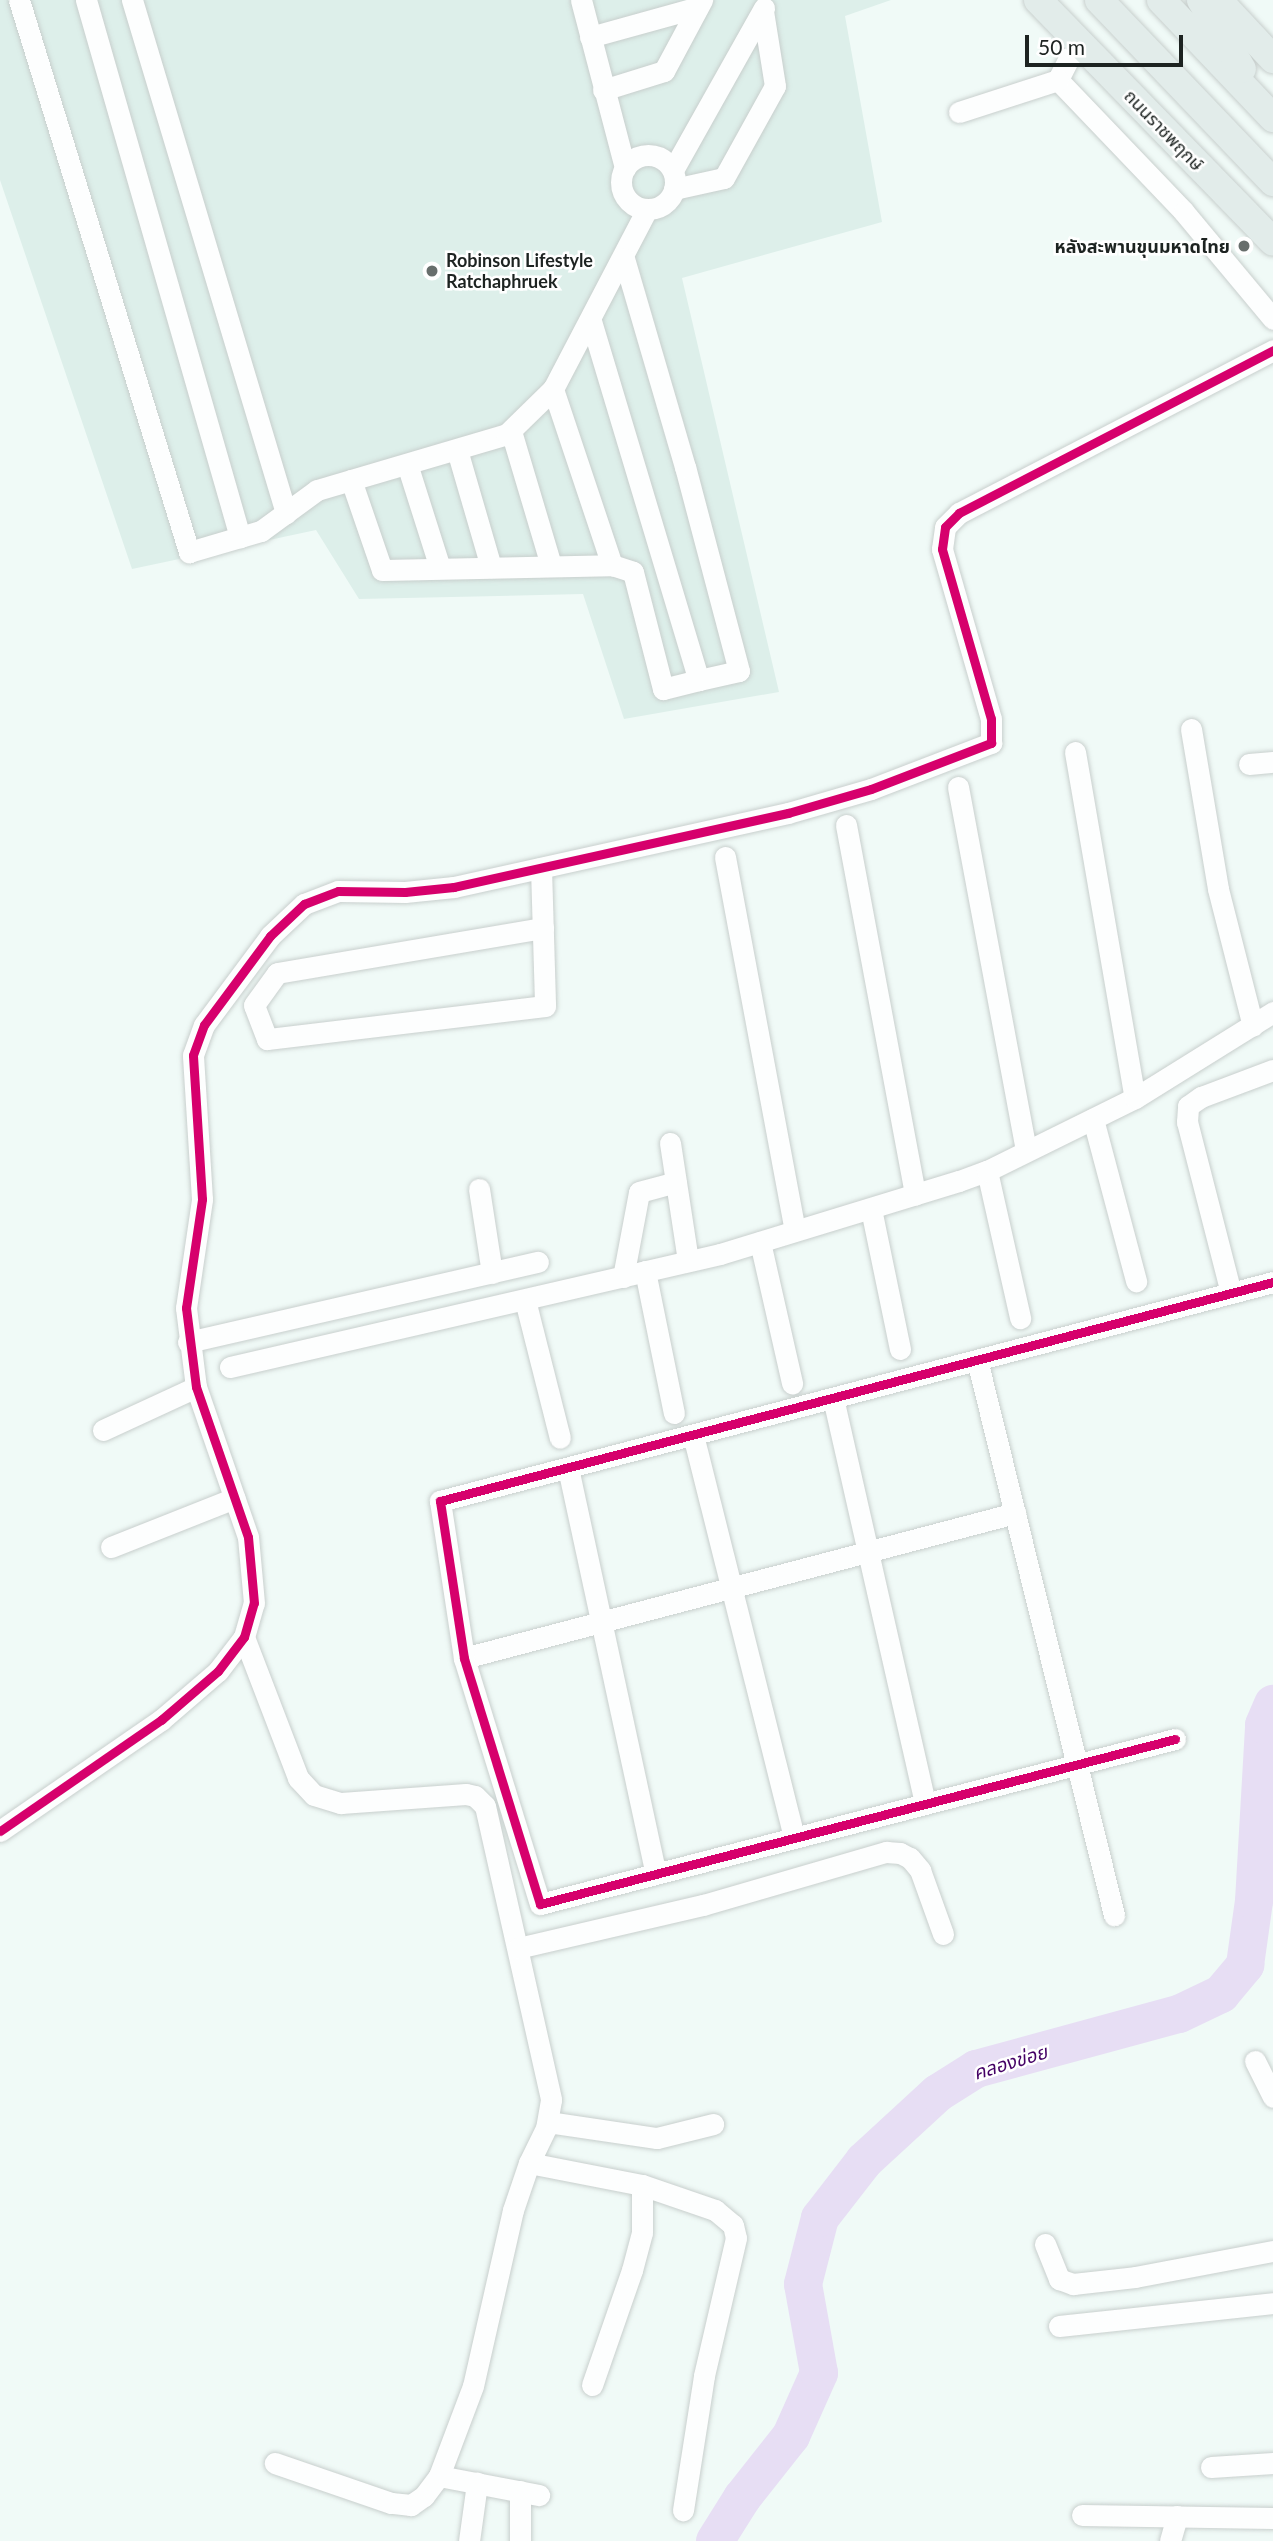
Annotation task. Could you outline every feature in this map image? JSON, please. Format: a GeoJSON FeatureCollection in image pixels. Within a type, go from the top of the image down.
{"type":"FeatureCollection","features":[{"type":"Feature","properties":{"kind":"main road","name":"ถนนราชพฤกษ์"},"geometry":{"type":"LineString","coordinates":[[1038,0],[1269,241]]}},
{"type":"Feature","properties":{"kind":"main road"},"geometry":{"type":"LineString","coordinates":[[1099,0],[1273,183]]}},
{"type":"Feature","properties":{"kind":"main road"},"geometry":{"type":"LineString","coordinates":[[1161,0],[1271,116]]}},
{"type":"Feature","properties":{"kind":"main road"},"geometry":{"type":"LineString","coordinates":[[1216,1],[1271,116]]}},
{"type":"Feature","properties":{"kind":"main road"},"geometry":{"type":"LineString","coordinates":[[1216,1],[1270,55]]}},
{"type":"Feature","properties":{"kind":"street"},"geometry":{"type":"LineString","coordinates":[[19,0],[189,552],[261,531],[317,490],[457,450],[511,431],[553,389],[624,259],[647,209]]}},
{"type":"Feature","properties":{"kind":"street"},"geometry":{"type":"LineString","coordinates":[[86,0],[240,537]]}},
{"type":"Feature","properties":{"kind":"street"},"geometry":{"type":"LineString","coordinates":[[132,0],[286,513]]}},
{"type":"Feature","properties":{"kind":"street"},"geometry":{"type":"LineString","coordinates":[[581,0],[625,167]]}},
{"type":"Feature","properties":{"kind":"street"},"geometry":{"type":"LineString","coordinates":[[590,37],[700,3]]}},
{"type":"Feature","properties":{"kind":"street"},"geometry":{"type":"LineString","coordinates":[[603,90],[664,71],[700,3]]}},
{"type":"Feature","properties":{"kind":"street"},"geometry":{"type":"LineString","coordinates":[[762,4],[670,173],[664,204],[647,209],[638,208],[625,198],[620,182],[625,167],[638,156],[647,155],[670,173],[724,177],[775,86],[762,4]]}},
{"type":"Feature","properties":{"kind":"street"},"geometry":{"type":"LineString","coordinates":[[959,112],[1058,79],[1069,58],[1084,47]]}},
{"type":"Feature","properties":{"kind":"street"},"geometry":{"type":"LineString","coordinates":[[1058,79],[1184,212],[1273,319]]}},
{"type":"Feature","properties":{"kind":"street"},"geometry":{"type":"LineString","coordinates":[[351,480],[382,570],[612,565],[633,572],[663,689],[738,671],[685,467],[624,259]]}},
{"type":"Feature","properties":{"kind":"street"},"geometry":{"type":"LineString","coordinates":[[591,321],[699,680]]}},
{"type":"Feature","properties":{"kind":"street"},"geometry":{"type":"LineString","coordinates":[[0,1831],[161,1720],[218,1671],[244,1637],[254,1603],[254,1571],[248,1537],[196,1387],[188,1342],[186,1308],[202,1199],[193,1055],[204,1025],[270,936],[304,904],[338,891],[405,892],[454,887],[789,813],[871,789],[991,743],[991,719],[942,549],[945,527],[959,513],[1273,350]]}},
{"type":"Feature","properties":{"kind":"street"},"geometry":{"type":"LineString","coordinates":[[553,389],[612,565]]}},
{"type":"Feature","properties":{"kind":"street"},"geometry":{"type":"LineString","coordinates":[[511,431],[551,565]]}},
{"type":"Feature","properties":{"kind":"street"},"geometry":{"type":"LineString","coordinates":[[457,450],[491,567]]}},
{"type":"Feature","properties":{"kind":"street"},"geometry":{"type":"LineString","coordinates":[[407,464],[440,568]]}},
{"type":"Feature","properties":{"kind":"street"},"geometry":{"type":"LineString","coordinates":[[1191,729],[1218,889],[1253,1026]]}},
{"type":"Feature","properties":{"kind":"street"},"geometry":{"type":"LineString","coordinates":[[1075,752],[1135,1098]]}},
{"type":"Feature","properties":{"kind":"street"},"geometry":{"type":"LineString","coordinates":[[1249,764],[1273,762]]}},
{"type":"Feature","properties":{"kind":"street"},"geometry":{"type":"LineString","coordinates":[[958,787],[1027,1151]]}},
{"type":"Feature","properties":{"kind":"street"},"geometry":{"type":"LineString","coordinates":[[846,825],[915,1195]]}},
{"type":"Feature","properties":{"kind":"street"},"geometry":{"type":"LineString","coordinates":[[725,857],[795,1231]]}},
{"type":"Feature","properties":{"kind":"street"},"geometry":{"type":"LineString","coordinates":[[541,868],[545,1006],[267,1039],[254,1005],[276,973],[542,928]]}},
{"type":"Feature","properties":{"kind":"street"},"geometry":{"type":"LineString","coordinates":[[230,1367],[688,1261],[871,1209],[987,1171],[1135,1098],[1273,1013]]}},
{"type":"Feature","properties":{"kind":"street"},"geometry":{"type":"LineString","coordinates":[[1231,1293],[1187,1122],[1188,1106],[1201,1097],[1273,1070]]}},
{"type":"Feature","properties":{"kind":"street"},"geometry":{"type":"LineString","coordinates":[[1093,1119],[1136,1282]]}},
{"type":"Feature","properties":{"kind":"street"},"geometry":{"type":"LineString","coordinates":[[670,1143],[688,1261]]}},
{"type":"Feature","properties":{"kind":"street"},"geometry":{"type":"LineString","coordinates":[[987,1171],[1020,1318]]}},
{"type":"Feature","properties":{"kind":"street"},"geometry":{"type":"LineString","coordinates":[[622,1277],[639,1192],[676,1182]]}},
{"type":"Feature","properties":{"kind":"street"},"geometry":{"type":"LineString","coordinates":[[479,1189],[492,1273]]}},
{"type":"Feature","properties":{"kind":"street"},"geometry":{"type":"LineString","coordinates":[[871,1209],[900,1349]]}},
{"type":"Feature","properties":{"kind":"street"},"geometry":{"type":"LineString","coordinates":[[760,1242],[792,1383]]}},
{"type":"Feature","properties":{"kind":"street"},"geometry":{"type":"LineString","coordinates":[[188,1342],[538,1262]]}},
{"type":"Feature","properties":{"kind":"street"},"geometry":{"type":"LineString","coordinates":[[645,1271],[674,1413]]}},
{"type":"Feature","properties":{"kind":"street"},"geometry":{"type":"LineString","coordinates":[[1175,1739],[540,1904],[464,1658],[440,1501],[1273,1282]]}},
{"type":"Feature","properties":{"kind":"street"},"geometry":{"type":"LineString","coordinates":[[525,1300],[560,1438]]}},
{"type":"Feature","properties":{"kind":"street"},"geometry":{"type":"LineString","coordinates":[[977,1360],[1114,1914]]}},
{"type":"Feature","properties":{"kind":"street"},"geometry":{"type":"LineString","coordinates":[[103,1430],[196,1387]]}},
{"type":"Feature","properties":{"kind":"street"},"geometry":{"type":"LineString","coordinates":[[832,1398],[925,1804]]}},
{"type":"Feature","properties":{"kind":"street"},"geometry":{"type":"LineString","coordinates":[[693,1435],[794,1838]]}},
{"type":"Feature","properties":{"kind":"street"},"geometry":{"type":"LineString","coordinates":[[568,1468],[656,1874]]}},
{"type":"Feature","properties":{"kind":"street"},"geometry":{"type":"LineString","coordinates":[[111,1547],[235,1498]]}},
{"type":"Feature","properties":{"kind":"street"},"geometry":{"type":"LineString","coordinates":[[464,1658],[1015,1513]]}},
{"type":"Feature","properties":{"kind":"street"},"geometry":{"type":"LineString","coordinates":[[244,1637],[298,1777],[314,1796],[341,1803],[466,1794],[475,1796],[485,1806],[551,2100],[548,2122],[528,2163],[503,2250],[472,2386],[439,2476],[424,2496],[411,2505],[391,2504],[275,2463]]}},
{"type":"Feature","properties":{"kind":"street"},"geometry":{"type":"LineString","coordinates":[[518,1948],[703,1905],[886,1852],[900,1853],[910,1858],[920,1870],[943,1934]]}},
{"type":"Feature","properties":{"kind":"street"},"geometry":{"type":"LineString","coordinates":[[1255,2061],[1273,2097]]}},
{"type":"Feature","properties":{"kind":"street"},"geometry":{"type":"LineString","coordinates":[[548,2122],[657,2138],[713,2124]]}},
{"type":"Feature","properties":{"kind":"street"},"geometry":{"type":"LineString","coordinates":[[528,2163],[642,2185],[715,2210],[733,2225],[736,2238],[704,2376],[683,2510]]}},
{"type":"Feature","properties":{"kind":"street"},"geometry":{"type":"LineString","coordinates":[[592,2385],[615,2322],[642,2232],[642,2185]]}},
{"type":"Feature","properties":{"kind":"street"},"geometry":{"type":"LineString","coordinates":[[1045,2244],[1059,2279],[1073,2284],[1135,2277],[1273,2251]]}},
{"type":"Feature","properties":{"kind":"street"},"geometry":{"type":"LineString","coordinates":[[1059,2326],[1273,2303]]}},
{"type":"Feature","properties":{"kind":"street"},"geometry":{"type":"LineString","coordinates":[[1211,2467],[1273,2463]]}},
{"type":"Feature","properties":{"kind":"street"},"geometry":{"type":"LineString","coordinates":[[439,2476],[529,2493],[520,2541]]}},
{"type":"Feature","properties":{"kind":"street"},"geometry":{"type":"LineString","coordinates":[[469,2541],[477,2483]]}},
{"type":"Feature","properties":{"kind":"street"},"geometry":{"type":"LineString","coordinates":[[1082,2515],[1273,2518]]}},
{"type":"Feature","properties":{"kind":"street"},"geometry":{"type":"LineString","coordinates":[[1170,2541],[1177,2516]]}},
{"type":"Feature","properties":{"kind":"shaded area","name":"Robinson Lifestyle Ratchaphruek"},"geometry":{"type":"Polygon","coordinates":[[[0,0],[891,0],[845,16],[882,222],[682,278],[779,692],[624,719],[583,594],[359,599],[316,530],[132,569],[0,180],[0,0]]]}},
{"type":"Feature","properties":{"kind":"waterway","name":"คลองข่อย"},"geometry":{"type":"LineString","coordinates":[[715,2541],[742,2498],[791,2436],[819,2373],[803,2284],[820,2218],[864,2161],[938,2093],[976,2069],[1179,2014],[1221,1994],[1245,1965],[1254,1901],[1264,1725],[1273,1704]]}},
{"type":"Feature","properties":{"kind":"cycle path"},"geometry":{"type":"LineString","coordinates":[[0,1831],[161,1720],[218,1671],[244,1637],[254,1603],[248,1537],[196,1387],[186,1308],[202,1199],[193,1055],[204,1025],[270,936],[304,904],[338,891],[405,892],[454,887],[788,813],[871,789],[991,743],[991,719],[942,549],[945,527],[959,513],[1273,350]]}},
{"type":"Feature","properties":{"kind":"cycle path"},"geometry":{"type":"LineString","coordinates":[[1175,1739],[540,1904],[464,1658],[440,1501],[1273,1282]]}},
{"type":"Feature","properties":{"kind":"place","name":"หลังสะพานขุนมหาดไทย"},"geometry":{"type":"Point","coordinates":[1244,246]}},
{"type":"Feature","properties":{"kind":"place","name":"Robinson Lifestyle Ratchaphruek"},"geometry":{"type":"Point","coordinates":[432,271]}}]}
